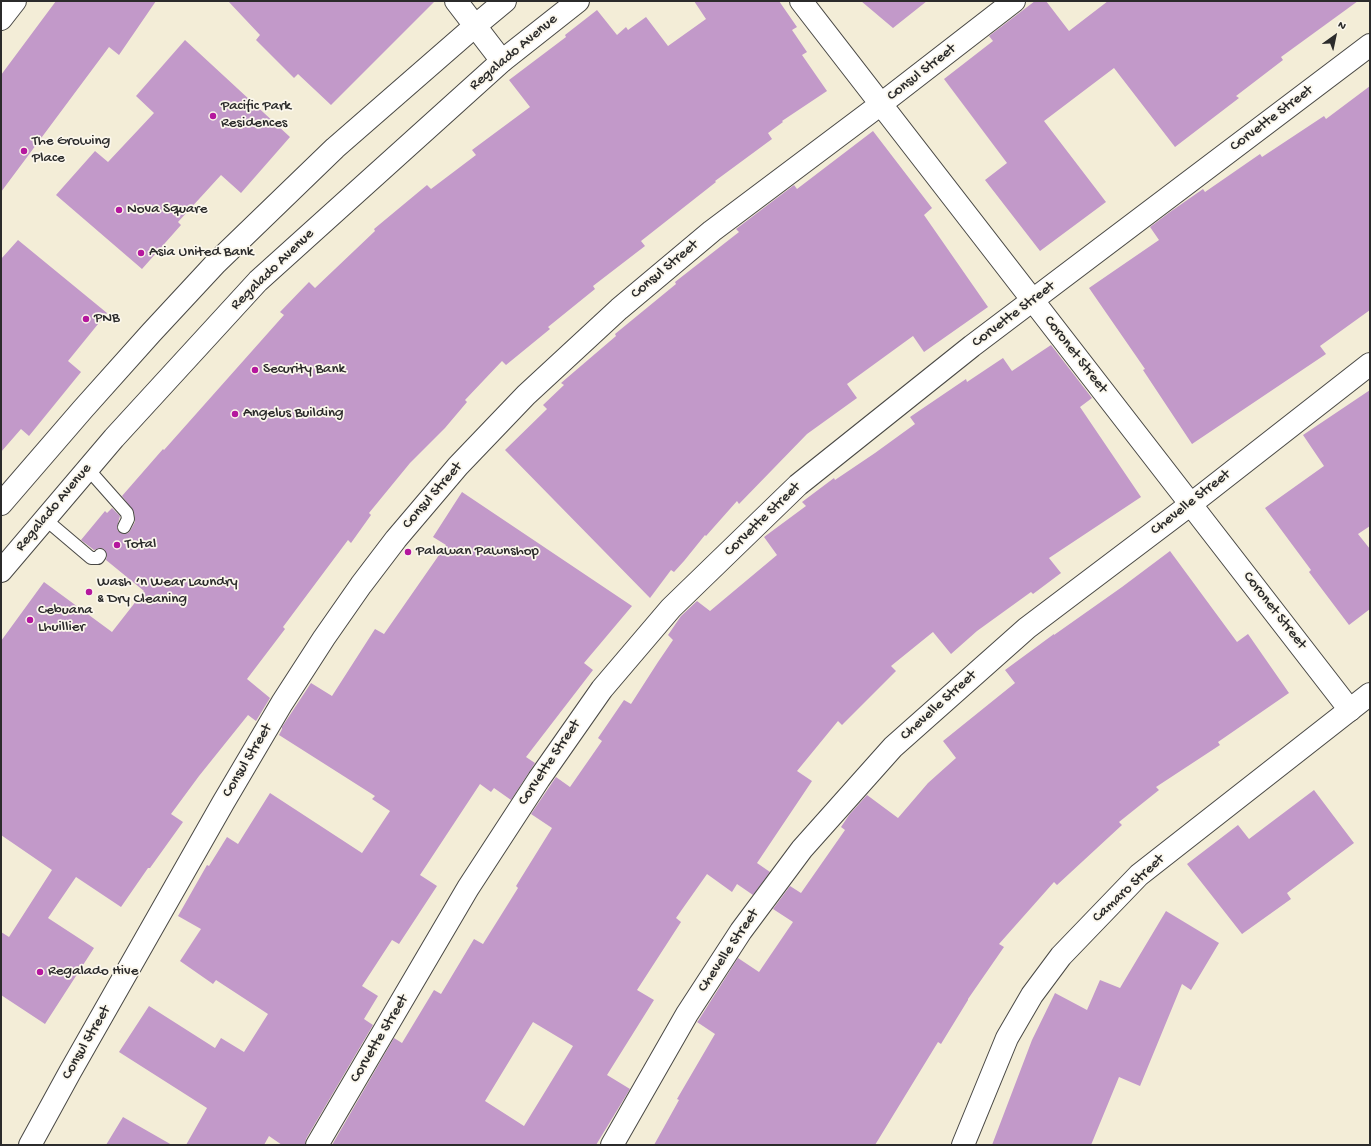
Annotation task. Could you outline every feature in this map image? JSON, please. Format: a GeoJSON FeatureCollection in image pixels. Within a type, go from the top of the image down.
{"type":"FeatureCollection","features":[{"type":"Feature","properties":{"kind":"street"},"geometry":{"type":"LineString","coordinates":[[1,19],[15,1]]}},
{"type":"Feature","properties":{"kind":"street"},"geometry":{"type":"LineString","coordinates":[[456,1],[502,61]]}},
{"type":"Feature","properties":{"kind":"street"},"geometry":{"type":"LineString","coordinates":[[1,504],[99,391],[216,263],[335,148],[475,26],[506,1]]}},
{"type":"Feature","properties":{"kind":"street","name":"Regalado Avenue"},"geometry":{"type":"LineString","coordinates":[[1,571],[114,438],[258,282],[502,61],[578,1]]}},
{"type":"Feature","properties":{"kind":"street","name":"Coronet Street"},"geometry":{"type":"LineString","coordinates":[[801,1],[1350,710]]}},
{"type":"Feature","properties":{"kind":"street","name":"Consul Street"},"geometry":{"type":"LineString","coordinates":[[30,1145],[70,1072],[282,703],[332,626],[361,585],[396,539],[458,466],[526,395],[619,309],[712,231],[881,104],[1014,1]]}},
{"type":"Feature","properties":{"kind":"street","name":"Corvette Street"},"geometry":{"type":"LineString","coordinates":[[317,1145],[468,888],[538,778],[607,683],[670,608],[798,485],[972,346],[1370,45]]}},
{"type":"Feature","properties":{"kind":"street","name":"Chevelle Street"},"geometry":{"type":"LineString","coordinates":[[612,1145],[687,1014],[742,931],[802,849],[893,747],[1027,628],[1191,504],[1370,364]]}},
{"type":"Feature","properties":{"kind":"street","name":"Camaro Street"},"geometry":{"type":"LineString","coordinates":[[963,1145],[1007,1038],[1032,995],[1061,956],[1139,875],[1370,694]]}},
{"type":"Feature","properties":{"kind":"lane"},"geometry":{"type":"LineString","coordinates":[[88,469],[127,513],[128,520],[124,527]]}},
{"type":"Feature","properties":{"kind":"lane"},"geometry":{"type":"LineString","coordinates":[[45,519],[91,558],[98,558],[100,555]]}},
{"type":"Feature","properties":{"kind":"building"},"geometry":{"type":"Polygon","coordinates":[[[56,1],[156,1],[119,55],[109,47],[1,192],[1,75],[56,1]]]}},
{"type":"Feature","properties":{"kind":"building"},"geometry":{"type":"Polygon","coordinates":[[[228,1],[435,1],[331,105],[298,74],[294,78],[256,40],[260,35],[228,1]]]}},
{"type":"Feature","properties":{"kind":"building"},"geometry":{"type":"Polygon","coordinates":[[[694,1],[779,1],[797,27],[792,30],[807,52],[802,55],[827,91],[782,121],[783,122],[768,133],[772,139],[715,181],[716,182],[641,241],[645,246],[593,286],[595,289],[548,327],[550,329],[506,365],[502,361],[465,400],[467,402],[445,428],[410,463],[369,513],[371,515],[351,543],[348,540],[283,627],[285,629],[247,679],[270,698],[256,721],[248,715],[199,776],[171,814],[183,822],[121,907],[76,877],[48,918],[94,948],[45,1024],[1,995],[1,932],[9,937],[52,870],[1,835],[1,641],[44,582],[112,632],[144,591],[106,560],[107,555],[104,549],[100,548],[94,550],[81,540],[105,511],[107,513],[112,508],[120,516],[117,527],[118,531],[124,534],[130,531],[135,522],[134,512],[122,496],[284,315],[280,312],[309,282],[315,288],[375,231],[374,229],[427,185],[431,189],[476,155],[472,150],[530,107],[509,80],[566,37],[565,35],[597,10],[617,35],[626,27],[628,30],[646,17],[668,46],[706,19],[694,1]]]}},
{"type":"Feature","properties":{"kind":"building"},"geometry":{"type":"Polygon","coordinates":[[[861,1],[927,1],[893,28],[861,1]]]}},
{"type":"Feature","properties":{"kind":"building"},"geometry":{"type":"Polygon","coordinates":[[[1035,1],[1046,1],[1069,31],[1108,1],[1358,1],[1281,57],[1283,60],[1236,96],[1239,98],[1175,147],[1114,68],[1044,121],[1106,202],[1040,251],[985,180],[1007,163],[944,79],[993,41],[989,36],[1035,1]]]}},
{"type":"Feature","properties":{"kind":"building"},"geometry":{"type":"Polygon","coordinates":[[[185,40],[290,137],[241,193],[221,175],[178,222],[181,225],[142,269],[56,195],[95,151],[108,162],[154,113],[136,96],[185,40]]]}},
{"type":"Feature","properties":{"kind":"building"},"geometry":{"type":"Polygon","coordinates":[[[1370,86],[1370,310],[1320,346],[1326,354],[1192,444],[1143,370],[1145,369],[1089,288],[1159,240],[1150,227],[1170,212],[1203,189],[1205,192],[1260,154],[1262,157],[1324,116],[1326,119],[1370,86]]]}},
{"type":"Feature","properties":{"kind":"building"},"geometry":{"type":"Polygon","coordinates":[[[873,131],[932,208],[924,215],[988,307],[924,352],[913,336],[847,384],[857,398],[807,434],[739,504],[737,501],[706,536],[705,535],[674,572],[671,570],[650,598],[505,450],[547,409],[543,405],[564,385],[561,383],[616,336],[615,334],[676,284],[675,282],[739,232],[736,229],[794,185],[797,189],[873,131]]]}},
{"type":"Feature","properties":{"kind":"building"},"geometry":{"type":"Polygon","coordinates":[[[18,240],[107,313],[68,361],[81,372],[29,436],[21,429],[1,452],[1,259],[18,240]]]}},
{"type":"Feature","properties":{"kind":"building"},"geometry":{"type":"Polygon","coordinates":[[[1051,345],[1092,398],[1080,407],[1141,497],[1049,558],[1061,573],[1033,594],[1031,592],[977,631],[951,654],[933,632],[891,666],[896,671],[842,725],[838,721],[797,771],[812,781],[757,863],[770,872],[753,895],[737,884],[732,892],[707,874],[676,918],[681,922],[637,990],[654,1000],[607,1075],[630,1089],[596,1145],[332,1145],[394,1038],[402,1043],[434,990],[441,994],[474,939],[483,944],[518,888],[516,886],[552,828],[531,814],[556,777],[570,787],[602,741],[598,738],[624,700],[631,704],[673,640],[668,635],[681,616],[697,601],[710,611],[777,555],[764,537],[806,506],[802,502],[834,478],[835,480],[915,424],[910,417],[966,379],[967,382],[1003,358],[1012,371],[1051,345]],[[533,1022],[485,1101],[524,1126],[573,1046],[533,1022]]]}},
{"type":"Feature","properties":{"kind":"building"},"geometry":{"type":"Polygon","coordinates":[[[1370,390],[1370,526],[1358,534],[1370,549],[1370,609],[1349,625],[1309,572],[1311,570],[1265,508],[1324,466],[1303,435],[1370,390]]]}},
{"type":"Feature","properties":{"kind":"building"},"geometry":{"type":"Polygon","coordinates":[[[462,492],[632,606],[584,663],[593,670],[526,757],[535,763],[511,800],[494,788],[491,792],[480,784],[420,875],[437,886],[399,944],[392,940],[362,986],[378,996],[364,1019],[373,1025],[306,1139],[305,1145],[282,1145],[269,1136],[264,1145],[186,1145],[207,1108],[119,1052],[149,1006],[215,1048],[221,1038],[244,1052],[268,1014],[216,980],[213,984],[180,961],[201,929],[178,916],[207,865],[209,866],[227,837],[238,844],[270,793],[362,853],[390,811],[372,799],[375,796],[279,735],[282,727],[311,683],[332,696],[375,629],[384,634],[446,545],[433,537],[462,492]]]}},
{"type":"Feature","properties":{"kind":"building"},"geometry":{"type":"Polygon","coordinates":[[[1170,551],[1237,642],[1248,634],[1289,693],[1218,742],[1220,745],[1156,787],[1159,790],[1119,822],[1122,825],[1057,885],[1054,882],[999,944],[1004,947],[968,999],[941,1044],[938,1042],[875,1145],[654,1145],[679,1100],[677,1099],[715,1034],[697,1022],[738,958],[759,972],[793,922],[773,909],[790,886],[801,893],[845,830],[841,827],[849,815],[867,795],[898,818],[928,783],[956,758],[943,741],[1015,683],[1005,670],[1170,551]]]}},
{"type":"Feature","properties":{"kind":"building"},"geometry":{"type":"Polygon","coordinates":[[[1314,790],[1354,843],[1287,893],[1291,899],[1242,934],[1187,864],[1238,825],[1249,839],[1314,790]]]}},
{"type":"Feature","properties":{"kind":"building"},"geometry":{"type":"Polygon","coordinates":[[[1166,911],[1219,943],[1191,990],[1182,984],[1140,1086],[1119,1077],[1091,1145],[992,1145],[1032,1040],[1055,993],[1087,1010],[1100,980],[1120,988],[1166,911]]]}},
{"type":"Feature","properties":{"kind":"building"},"geometry":{"type":"Polygon","coordinates":[[[123,1117],[172,1145],[106,1145],[123,1117]]]}},
{"type":"Feature","properties":{"kind":"place","name":"Pacific Park Residences"},"geometry":{"type":"Point","coordinates":[213,116]}},
{"type":"Feature","properties":{"kind":"place","name":"The Growing Place"},"geometry":{"type":"Point","coordinates":[24,151]}},
{"type":"Feature","properties":{"kind":"place","name":"Nova Square"},"geometry":{"type":"Point","coordinates":[119,210]}},
{"type":"Feature","properties":{"kind":"place","name":"Asia United Bank"},"geometry":{"type":"Point","coordinates":[141,253]}},
{"type":"Feature","properties":{"kind":"place","name":"PNB"},"geometry":{"type":"Point","coordinates":[86,319]}},
{"type":"Feature","properties":{"kind":"place","name":"Security Bank"},"geometry":{"type":"Point","coordinates":[255,370]}},
{"type":"Feature","properties":{"kind":"place","name":"Angelus Building"},"geometry":{"type":"Point","coordinates":[235,414]}},
{"type":"Feature","properties":{"kind":"place","name":"Total"},"geometry":{"type":"Point","coordinates":[117,545]}},
{"type":"Feature","properties":{"kind":"place","name":"Palawan Pawnshop"},"geometry":{"type":"Point","coordinates":[408,552]}},
{"type":"Feature","properties":{"kind":"place","name":"Wash ‘n Wear Laundry & Dry Cleaning"},"geometry":{"type":"Point","coordinates":[89,592]}},
{"type":"Feature","properties":{"kind":"place","name":"Cebuana Lhuillier"},"geometry":{"type":"Point","coordinates":[30,620]}},
{"type":"Feature","properties":{"kind":"place","name":"Regalado Hive"},"geometry":{"type":"Point","coordinates":[40,972]}}]}
